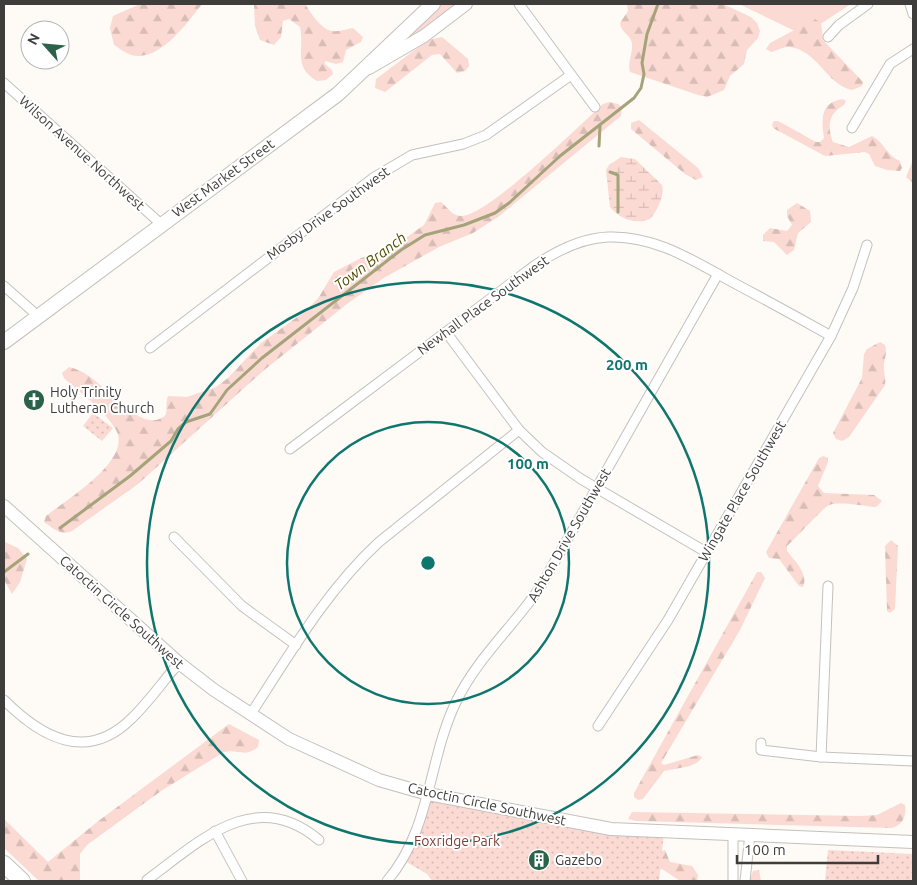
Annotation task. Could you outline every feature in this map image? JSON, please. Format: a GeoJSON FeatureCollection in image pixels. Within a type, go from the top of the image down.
{"type":"FeatureCollection","features":[{"type":"Feature","properties":{"kind":"highway"},"geometry":{"type":"LineString","coordinates":[[5,865],[22,881]]}},
{"type":"Feature","properties":{"kind":"main road","name":"West Market Street"},"geometry":{"type":"LineString","coordinates":[[4,342],[338,94],[366,70],[433,4]]}},
{"type":"Feature","properties":{"kind":"main road"},"geometry":{"type":"LineString","coordinates":[[366,70],[410,45],[466,4]]}},
{"type":"Feature","properties":{"kind":"main road","name":"Catoctin Circle Southwest"},"geometry":{"type":"LineString","coordinates":[[4,506],[179,663],[250,715],[290,739],[342,765],[379,780],[428,794],[611,829],[913,842]]}},
{"type":"Feature","properties":{"kind":"street"},"geometry":{"type":"LineString","coordinates":[[519,4],[595,106]]}},
{"type":"Feature","properties":{"kind":"street"},"geometry":{"type":"LineString","coordinates":[[828,37],[850,16],[868,4]]}},
{"type":"Feature","properties":{"kind":"street"},"geometry":{"type":"LineString","coordinates":[[910,4],[913,14]]}},
{"type":"Feature","properties":{"kind":"street"},"geometry":{"type":"LineString","coordinates":[[852,128],[890,64],[913,49]]}},
{"type":"Feature","properties":{"kind":"street","name":"Mosby Drive Southwest"},"geometry":{"type":"LineString","coordinates":[[150,348],[373,178],[412,155],[462,144],[486,135],[571,75]]}},
{"type":"Feature","properties":{"kind":"street","name":"Wilson Avenue Northwest"},"geometry":{"type":"LineString","coordinates":[[4,83],[161,224]]}},
{"type":"Feature","properties":{"kind":"street","name":"Newhall Place Southwest"},"geometry":{"type":"LineString","coordinates":[[290,449],[552,254],[595,238],[618,237],[651,242],[680,253],[831,336]]}},
{"type":"Feature","properties":{"kind":"street","name":"Wingate Place Southwest"},"geometry":{"type":"LineString","coordinates":[[598,726],[668,620],[831,336],[853,288],[867,245]]}},
{"type":"Feature","properties":{"kind":"street","name":"Ashton Drive Southwest"},"geometry":{"type":"LineString","coordinates":[[387,881],[411,845],[428,794],[445,730],[465,684],[482,658],[534,598],[718,274]]}},
{"type":"Feature","properties":{"kind":"street"},"geometry":{"type":"LineString","coordinates":[[4,286],[38,316]]}},
{"type":"Feature","properties":{"kind":"street"},"geometry":{"type":"LineString","coordinates":[[446,332],[519,430],[547,456],[597,489],[706,552]]}},
{"type":"Feature","properties":{"kind":"street"},"geometry":{"type":"LineString","coordinates":[[250,715],[326,599],[360,560],[379,542],[519,430]]}},
{"type":"Feature","properties":{"kind":"street"},"geometry":{"type":"LineString","coordinates":[[174,536],[242,606],[296,645]]}},
{"type":"Feature","properties":{"kind":"street"},"geometry":{"type":"LineString","coordinates":[[821,757],[828,586]]}},
{"type":"Feature","properties":{"kind":"street"},"geometry":{"type":"LineString","coordinates":[[4,700],[26,722],[55,737],[84,741],[102,738],[120,729],[133,718],[179,663]]}},
{"type":"Feature","properties":{"kind":"street"},"geometry":{"type":"LineString","coordinates":[[761,743],[761,750],[821,757],[913,761]]}},
{"type":"Feature","properties":{"kind":"street"},"geometry":{"type":"LineString","coordinates":[[148,880],[215,831],[243,820],[270,818],[298,824],[320,840]]}},
{"type":"Feature","properties":{"kind":"street"},"geometry":{"type":"LineString","coordinates":[[215,831],[242,881]]}},
{"type":"Feature","properties":{"kind":"street"},"geometry":{"type":"LineString","coordinates":[[733,834],[733,881]]}},
{"type":"Feature","properties":{"kind":"street"},"geometry":{"type":"LineString","coordinates":[[746,881],[750,834]]}},
{"type":"Feature","properties":{"kind":"green space"},"geometry":{"type":"Polygon","coordinates":[[[140,4],[202,4],[172,39],[152,53],[142,56],[131,55],[114,45],[110,28],[113,16],[140,4]]]}},
{"type":"Feature","properties":{"kind":"green space"},"geometry":{"type":"Polygon","coordinates":[[[254,4],[305,4],[324,28],[340,31],[353,28],[363,37],[361,42],[346,50],[343,62],[336,64],[325,61],[325,64],[332,70],[333,74],[326,80],[317,81],[304,69],[302,63],[300,27],[289,19],[283,21],[281,37],[274,45],[260,40],[255,26],[254,4]]]}},
{"type":"Feature","properties":{"kind":"green space"},"geometry":{"type":"Polygon","coordinates":[[[441,4],[457,4],[419,34],[394,49],[441,4]]]}},
{"type":"Feature","properties":{"kind":"green space"},"geometry":{"type":"Polygon","coordinates":[[[627,4],[723,4],[751,17],[757,23],[760,31],[758,38],[747,50],[744,64],[730,76],[724,90],[707,97],[630,72],[632,43],[620,23],[628,11],[627,4]]]}},
{"type":"Feature","properties":{"kind":"green space"},"geometry":{"type":"Polygon","coordinates":[[[739,4],[851,4],[808,32],[801,34],[739,4]]]}},
{"type":"Feature","properties":{"kind":"green space"},"geometry":{"type":"Polygon","coordinates":[[[815,19],[821,23],[823,40],[863,82],[862,86],[852,90],[843,87],[808,54],[799,50],[788,47],[771,52],[766,49],[770,43],[815,19]]]}},
{"type":"Feature","properties":{"kind":"green space"},"geometry":{"type":"Polygon","coordinates":[[[442,37],[468,59],[469,66],[465,71],[457,73],[440,54],[432,55],[385,92],[375,88],[376,79],[428,40],[442,37]]]}},
{"type":"Feature","properties":{"kind":"green space"},"geometry":{"type":"Polygon","coordinates":[[[842,99],[846,101],[845,103],[838,109],[830,121],[833,142],[849,147],[872,136],[892,156],[900,161],[902,168],[900,171],[887,170],[875,166],[869,154],[865,152],[825,156],[773,128],[772,124],[774,121],[778,121],[816,142],[820,142],[824,138],[823,119],[826,109],[829,104],[842,99]]]}},
{"type":"Feature","properties":{"kind":"green space"},"geometry":{"type":"Polygon","coordinates":[[[609,102],[618,104],[622,108],[621,116],[498,217],[473,233],[439,247],[382,279],[347,304],[263,371],[138,484],[72,531],[60,532],[44,522],[46,516],[81,490],[107,466],[115,454],[119,442],[116,430],[106,416],[64,378],[62,373],[69,367],[90,377],[132,412],[141,417],[152,420],[161,418],[166,413],[168,396],[187,397],[216,387],[228,378],[261,343],[307,310],[319,297],[334,272],[361,258],[390,249],[424,225],[435,203],[441,202],[459,216],[474,212],[512,186],[603,104],[609,102]]]}},
{"type":"Feature","properties":{"kind":"green space"},"geometry":{"type":"Polygon","coordinates":[[[639,120],[698,168],[703,177],[696,180],[685,174],[631,129],[631,123],[639,120]]]}},
{"type":"Feature","properties":{"kind":"green space"},"geometry":{"type":"Polygon","coordinates":[[[621,157],[635,159],[662,185],[660,203],[650,219],[644,221],[628,220],[618,215],[610,207],[606,170],[609,165],[621,157]]]}},
{"type":"Feature","properties":{"kind":"green space"},"geometry":{"type":"Polygon","coordinates":[[[913,160],[913,183],[906,177],[913,160]]]}},
{"type":"Feature","properties":{"kind":"green space"},"geometry":{"type":"Polygon","coordinates":[[[797,203],[810,211],[811,222],[798,233],[794,250],[787,255],[774,242],[763,241],[763,235],[770,228],[787,231],[792,225],[787,216],[787,210],[797,203]]]}},
{"type":"Feature","properties":{"kind":"green space"},"geometry":{"type":"Polygon","coordinates":[[[880,342],[886,348],[884,366],[885,385],[849,437],[842,441],[836,439],[833,433],[862,378],[864,354],[867,349],[880,342]]]}},
{"type":"Feature","properties":{"kind":"green space"},"geometry":{"type":"Polygon","coordinates":[[[93,413],[113,428],[102,441],[83,426],[93,413]]]}},
{"type":"Feature","properties":{"kind":"green space"},"geometry":{"type":"Polygon","coordinates":[[[823,456],[828,458],[828,462],[818,486],[824,493],[874,495],[882,501],[876,507],[846,504],[829,505],[787,546],[787,551],[797,563],[804,577],[803,587],[799,586],[779,559],[769,558],[766,552],[819,458],[823,456]]]}},
{"type":"Feature","properties":{"kind":"green space"},"geometry":{"type":"Polygon","coordinates":[[[891,540],[898,546],[895,609],[890,613],[887,611],[885,546],[891,540]]]}},
{"type":"Feature","properties":{"kind":"green space"},"geometry":{"type":"Polygon","coordinates":[[[5,542],[18,548],[27,559],[20,582],[12,594],[4,580],[5,542]]]}},
{"type":"Feature","properties":{"kind":"green space"},"geometry":{"type":"Polygon","coordinates":[[[757,572],[761,572],[765,578],[740,630],[661,763],[664,765],[698,755],[702,757],[691,765],[664,771],[643,799],[638,800],[634,797],[634,793],[757,572]]]}},
{"type":"Feature","properties":{"kind":"green space"},"geometry":{"type":"Polygon","coordinates":[[[229,724],[259,740],[258,747],[245,753],[224,752],[161,791],[87,845],[80,854],[80,881],[39,881],[4,848],[4,819],[48,862],[97,822],[229,724]]]}},
{"type":"Feature","properties":{"kind":"green space","name":"Foxridge Park"},"geometry":{"type":"Polygon","coordinates":[[[428,794],[664,832],[659,881],[432,881],[427,874],[403,860],[428,794]]]}},
{"type":"Feature","properties":{"kind":"green space"},"geometry":{"type":"Polygon","coordinates":[[[901,803],[905,805],[904,817],[901,823],[891,828],[636,821],[628,819],[632,812],[861,816],[877,815],[901,803]]]}},
{"type":"Feature","properties":{"kind":"green space"},"geometry":{"type":"Polygon","coordinates":[[[665,850],[670,862],[692,866],[698,875],[697,881],[680,881],[662,869],[659,870],[658,852],[665,850]]]}},
{"type":"Feature","properties":{"kind":"green space"},"geometry":{"type":"Polygon","coordinates":[[[828,850],[913,854],[913,881],[825,881],[828,850]]]}},
{"type":"Feature","properties":{"kind":"green space"},"geometry":{"type":"Polygon","coordinates":[[[759,870],[761,881],[749,881],[753,871],[759,870]]]}},
{"type":"Feature","properties":{"kind":"waterway","name":"Town Branch"},"geometry":{"type":"LineString","coordinates":[[60,528],[130,476],[171,441],[178,429],[186,422],[210,414],[227,390],[262,358],[401,250],[425,235],[464,225],[495,213],[509,203],[560,156],[634,98],[641,88],[644,74],[642,63],[647,34],[658,4]]}},
{"type":"Feature","properties":{"kind":"waterway"},"geometry":{"type":"LineString","coordinates":[[599,146],[600,126]]}},
{"type":"Feature","properties":{"kind":"waterway"},"geometry":{"type":"LineString","coordinates":[[610,172],[618,175],[618,212]]}},
{"type":"Feature","properties":{"kind":"waterway","name":"Town Branch"},"geometry":{"type":"LineString","coordinates":[[4,572],[28,554]]}},
{"type":"Feature","properties":{"kind":"place","name":"Holy Trinity Lutheran Church"},"geometry":{"type":"Point","coordinates":[34,400]}},
{"type":"Feature","properties":{"kind":"place","name":"Gazebo"},"geometry":{"type":"Point","coordinates":[539,860]}}]}
